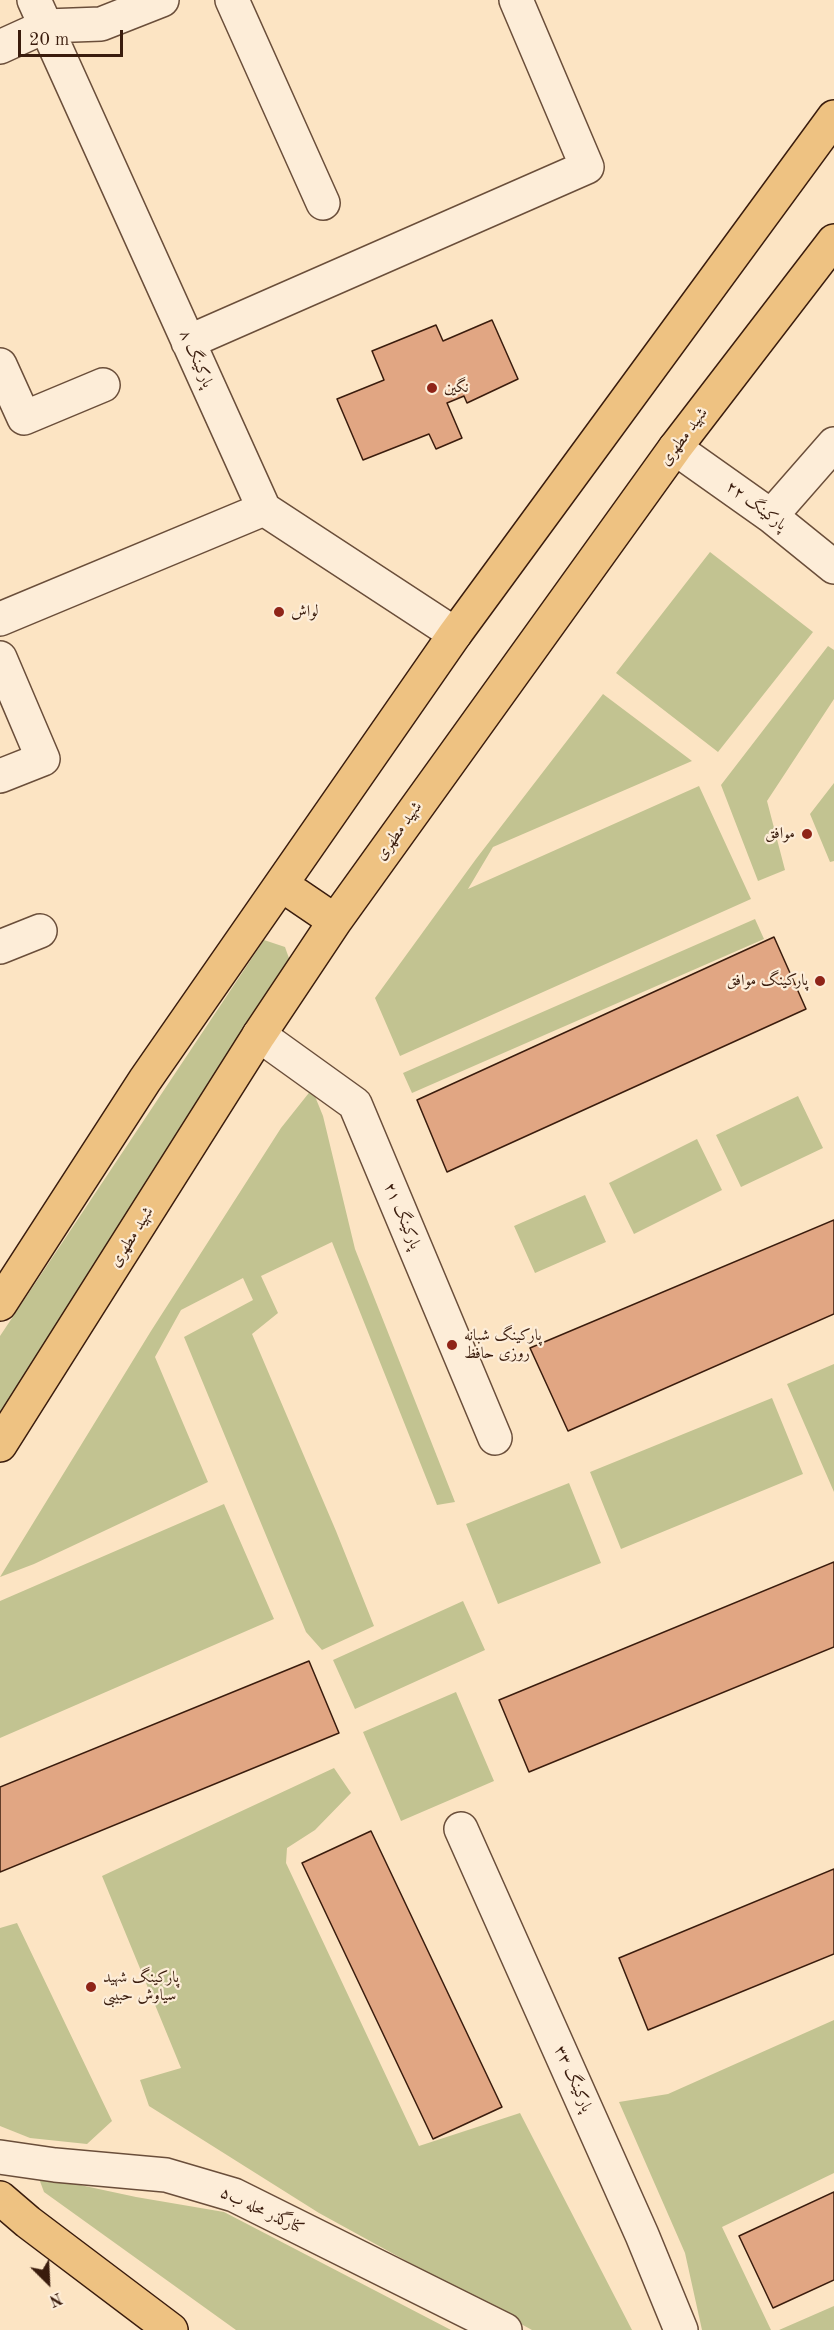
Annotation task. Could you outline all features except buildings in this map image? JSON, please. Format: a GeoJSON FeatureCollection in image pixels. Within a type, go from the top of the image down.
{"type":"FeatureCollection","features":[{"type":"Feature","properties":{"kind":"main road"},"geometry":{"type":"LineString","coordinates":[[0,1304],[146,1080],[456,634],[834,117]]}},
{"type":"Feature","properties":{"kind":"main road","name":"شهید مطهری"},"geometry":{"type":"LineString","coordinates":[[0,1445],[259,1035],[335,921],[675,448],[834,241]]}},
{"type":"Feature","properties":{"kind":"main road"},"geometry":{"type":"LineString","coordinates":[[282,885],[335,921]]}},
{"type":"Feature","properties":{"kind":"main road"},"geometry":{"type":"LineString","coordinates":[[0,2198],[28,2222],[171,2330]]}},
{"type":"Feature","properties":{"kind":"street"},"geometry":{"type":"LineString","coordinates":[[0,46],[40,13],[101,24],[162,0]]}},
{"type":"Feature","properties":{"kind":"street"},"geometry":{"type":"LineString","coordinates":[[232,0],[323,203]]}},
{"type":"Feature","properties":{"kind":"street"},"geometry":{"type":"LineString","coordinates":[[188,342],[587,167],[516,0]]}},
{"type":"Feature","properties":{"kind":"street","name":"پارکینگ ۸"},"geometry":{"type":"LineString","coordinates":[[40,13],[264,509]]}},
{"type":"Feature","properties":{"kind":"street"},"geometry":{"type":"LineString","coordinates":[[0,365],[12,423],[103,385]]}},
{"type":"Feature","properties":{"kind":"street"},"geometry":{"type":"LineString","coordinates":[[771,516],[834,444]]}},
{"type":"Feature","properties":{"kind":"street","name":"پارکینگ ۲۲"},"geometry":{"type":"LineString","coordinates":[[675,448],[771,516],[834,567]]}},
{"type":"Feature","properties":{"kind":"street"},"geometry":{"type":"LineString","coordinates":[[0,620],[264,509],[456,634]]}},
{"type":"Feature","properties":{"kind":"street"},"geometry":{"type":"LineString","coordinates":[[0,658],[43,759],[0,776]]}},
{"type":"Feature","properties":{"kind":"street"},"geometry":{"type":"LineString","coordinates":[[0,947],[40,931]]}},
{"type":"Feature","properties":{"kind":"street","name":"پارکینگ ۲۱"},"geometry":{"type":"LineString","coordinates":[[259,1035],[355,1104],[495,1438]]}},
{"type":"Feature","properties":{"kind":"street","name":"پارکینگ ۳۳"},"geometry":{"type":"LineString","coordinates":[[461,1829],[642,2235],[681,2330]]}},
{"type":"Feature","properties":{"kind":"street","name":"کنارگذر محله ب۵"},"geometry":{"type":"LineString","coordinates":[[0,2157],[55,2165],[166,2175],[234,2195],[505,2330]]}},
{"type":"Feature","properties":{"kind":"green space"},"geometry":{"type":"Polygon","coordinates":[[[710,552],[813,632],[718,752],[616,673],[710,552]]]}},
{"type":"Feature","properties":{"kind":"green space"},"geometry":{"type":"Polygon","coordinates":[[[828,646],[834,650],[834,699],[767,801],[785,870],[758,881],[721,785],[828,646]]]}},
{"type":"Feature","properties":{"kind":"green space"},"geometry":{"type":"Polygon","coordinates":[[[603,694],[692,761],[493,847],[468,889],[699,786],[751,899],[400,1056],[375,998],[476,859],[603,694]]]}},
{"type":"Feature","properties":{"kind":"green space"},"geometry":{"type":"Polygon","coordinates":[[[834,783],[834,861],[830,862],[810,814],[834,783]]]}},
{"type":"Feature","properties":{"kind":"green space"},"geometry":{"type":"Polygon","coordinates":[[[755,919],[764,939],[412,1093],[403,1073],[755,919]]]}},
{"type":"Feature","properties":{"kind":"green space"},"geometry":{"type":"Polygon","coordinates":[[[264,940],[285,947],[291,964],[0,1414],[0,1336],[264,940]]]}},
{"type":"Feature","properties":{"kind":"green space"},"geometry":{"type":"Polygon","coordinates":[[[312,1089],[323,1116],[355,1249],[455,1502],[437,1505],[332,1242],[261,1276],[278,1313],[252,1334],[374,1626],[322,1650],[306,1632],[184,1337],[253,1300],[243,1278],[181,1310],[155,1357],[208,1482],[34,1564],[0,1577],[151,1331],[281,1128],[312,1089]]]}},
{"type":"Feature","properties":{"kind":"green space"},"geometry":{"type":"Polygon","coordinates":[[[798,1096],[823,1148],[741,1187],[716,1135],[798,1096]]]}},
{"type":"Feature","properties":{"kind":"green space"},"geometry":{"type":"Polygon","coordinates":[[[697,1139],[722,1190],[634,1234],[609,1183],[697,1139]]]}},
{"type":"Feature","properties":{"kind":"green space"},"geometry":{"type":"Polygon","coordinates":[[[585,1195],[606,1242],[535,1273],[514,1226],[585,1195]]]}},
{"type":"Feature","properties":{"kind":"green space"},"geometry":{"type":"Polygon","coordinates":[[[834,1364],[834,1492],[787,1384],[834,1364]]]}},
{"type":"Feature","properties":{"kind":"green space"},"geometry":{"type":"Polygon","coordinates":[[[772,1398],[803,1474],[621,1549],[590,1472],[772,1398]]]}},
{"type":"Feature","properties":{"kind":"green space"},"geometry":{"type":"Polygon","coordinates":[[[569,1483],[601,1563],[498,1604],[466,1524],[569,1483]]]}},
{"type":"Feature","properties":{"kind":"green space"},"geometry":{"type":"Polygon","coordinates":[[[224,1504],[274,1619],[0,1738],[0,1601],[224,1504]]]}},
{"type":"Feature","properties":{"kind":"green space"},"geometry":{"type":"Polygon","coordinates":[[[463,1601],[485,1650],[355,1709],[333,1660],[463,1601]]]}},
{"type":"Feature","properties":{"kind":"green space"},"geometry":{"type":"Polygon","coordinates":[[[456,1692],[494,1781],[401,1821],[363,1732],[456,1692]]]}},
{"type":"Feature","properties":{"kind":"green space"},"geometry":{"type":"Polygon","coordinates":[[[334,1768],[351,1793],[315,1830],[287,1848],[286,1863],[419,2146],[520,2113],[632,2330],[532,2330],[319,2213],[149,2106],[140,2080],[181,2068],[102,1876],[334,1768]]]}},
{"type":"Feature","properties":{"kind":"green space"},"geometry":{"type":"Polygon","coordinates":[[[17,1923],[112,2121],[87,2144],[30,2138],[0,2126],[0,1928],[17,1923]]]}},
{"type":"Feature","properties":{"kind":"green space"},"geometry":{"type":"Polygon","coordinates":[[[834,2020],[834,2173],[722,2227],[771,2330],[702,2330],[685,2253],[619,2102],[668,2094],[834,2020]]]}},
{"type":"Feature","properties":{"kind":"green space"},"geometry":{"type":"Polygon","coordinates":[[[38,2176],[136,2197],[224,2212],[451,2330],[236,2330],[44,2192],[38,2176]]]}},
{"type":"Feature","properties":{"kind":"green space"},"geometry":{"type":"Polygon","coordinates":[[[834,2306],[834,2330],[779,2330],[834,2306]]]}},
{"type":"Feature","properties":{"kind":"place","name":"نگین"},"geometry":{"type":"Point","coordinates":[432,388]}},
{"type":"Feature","properties":{"kind":"place","name":"لواش"},"geometry":{"type":"Point","coordinates":[279,612]}},
{"type":"Feature","properties":{"kind":"place","name":"موافق"},"geometry":{"type":"Point","coordinates":[807,834]}},
{"type":"Feature","properties":{"kind":"place","name":"پارکینگ موافق"},"geometry":{"type":"Point","coordinates":[820,981]}},
{"type":"Feature","properties":{"kind":"place","name":"پارکینگ شبانه روزی حافظ"},"geometry":{"type":"Point","coordinates":[452,1345]}},
{"type":"Feature","properties":{"kind":"place","name":"پارکینگ شهید سیاوش حبیبی"},"geometry":{"type":"Point","coordinates":[91,1987]}}]}
